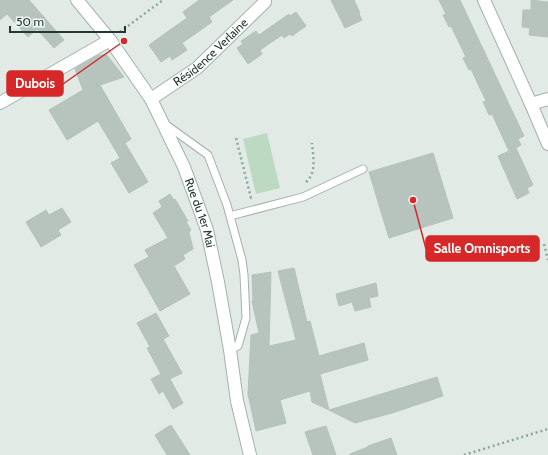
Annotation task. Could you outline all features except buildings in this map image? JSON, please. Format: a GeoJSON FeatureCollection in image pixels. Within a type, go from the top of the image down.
{"type":"FeatureCollection","features":[{"type":"Feature","properties":{"kind":"street","name":"Rue du 1er Mai"},"geometry":{"type":"LineString","coordinates":[[77,0],[110,40],[151,99],[184,167],[207,230],[230,350],[237,401],[250,455]]}},
{"type":"Feature","properties":{"kind":"street","name":"Résidence Verlaine"},"geometry":{"type":"LineString","coordinates":[[151,99],[197,68],[266,2],[266,0]]}},
{"type":"Feature","properties":{"kind":"street"},"geometry":{"type":"LineString","coordinates":[[484,0],[548,144]]}},
{"type":"Feature","properties":{"kind":"street"},"geometry":{"type":"LineString","coordinates":[[0,103],[110,40]]}},
{"type":"Feature","properties":{"kind":"street"},"geometry":{"type":"LineString","coordinates":[[531,104],[548,99]]}},
{"type":"Feature","properties":{"kind":"lane"},"geometry":{"type":"LineString","coordinates":[[161,121],[208,155],[230,216],[242,260],[246,318],[238,346],[230,350]]}},
{"type":"Feature","properties":{"kind":"lane"},"geometry":{"type":"LineString","coordinates":[[230,216],[304,197],[363,169]]}},
{"type":"Feature","properties":{"kind":"path"},"geometry":{"type":"LineString","coordinates":[[110,40],[163,0]]}},
{"type":"Feature","properties":{"kind":"path"},"geometry":{"type":"LineString","coordinates":[[236,138],[251,198],[257,196]]}},
{"type":"Feature","properties":{"kind":"path"},"geometry":{"type":"LineString","coordinates":[[304,184],[308,180],[313,169],[312,143]]}},
{"type":"Feature","properties":{"kind":"path"},"geometry":{"type":"LineString","coordinates":[[544,244],[548,260]]}},
{"type":"Feature","properties":{"kind":"path"},"geometry":{"type":"LineString","coordinates":[[464,455],[548,429]]}},
{"type":"Feature","properties":{"kind":"green space"},"geometry":{"type":"Polygon","coordinates":[[[267,133],[280,188],[256,194],[243,139],[267,133]]]}},
{"type":"Feature","properties":{"kind":"place","name":"Dubois"},"geometry":{"type":"Point","coordinates":[124,41]}},
{"type":"Feature","properties":{"kind":"place","name":"Salle Omnisports"},"geometry":{"type":"Point","coordinates":[413,200]}}]}
